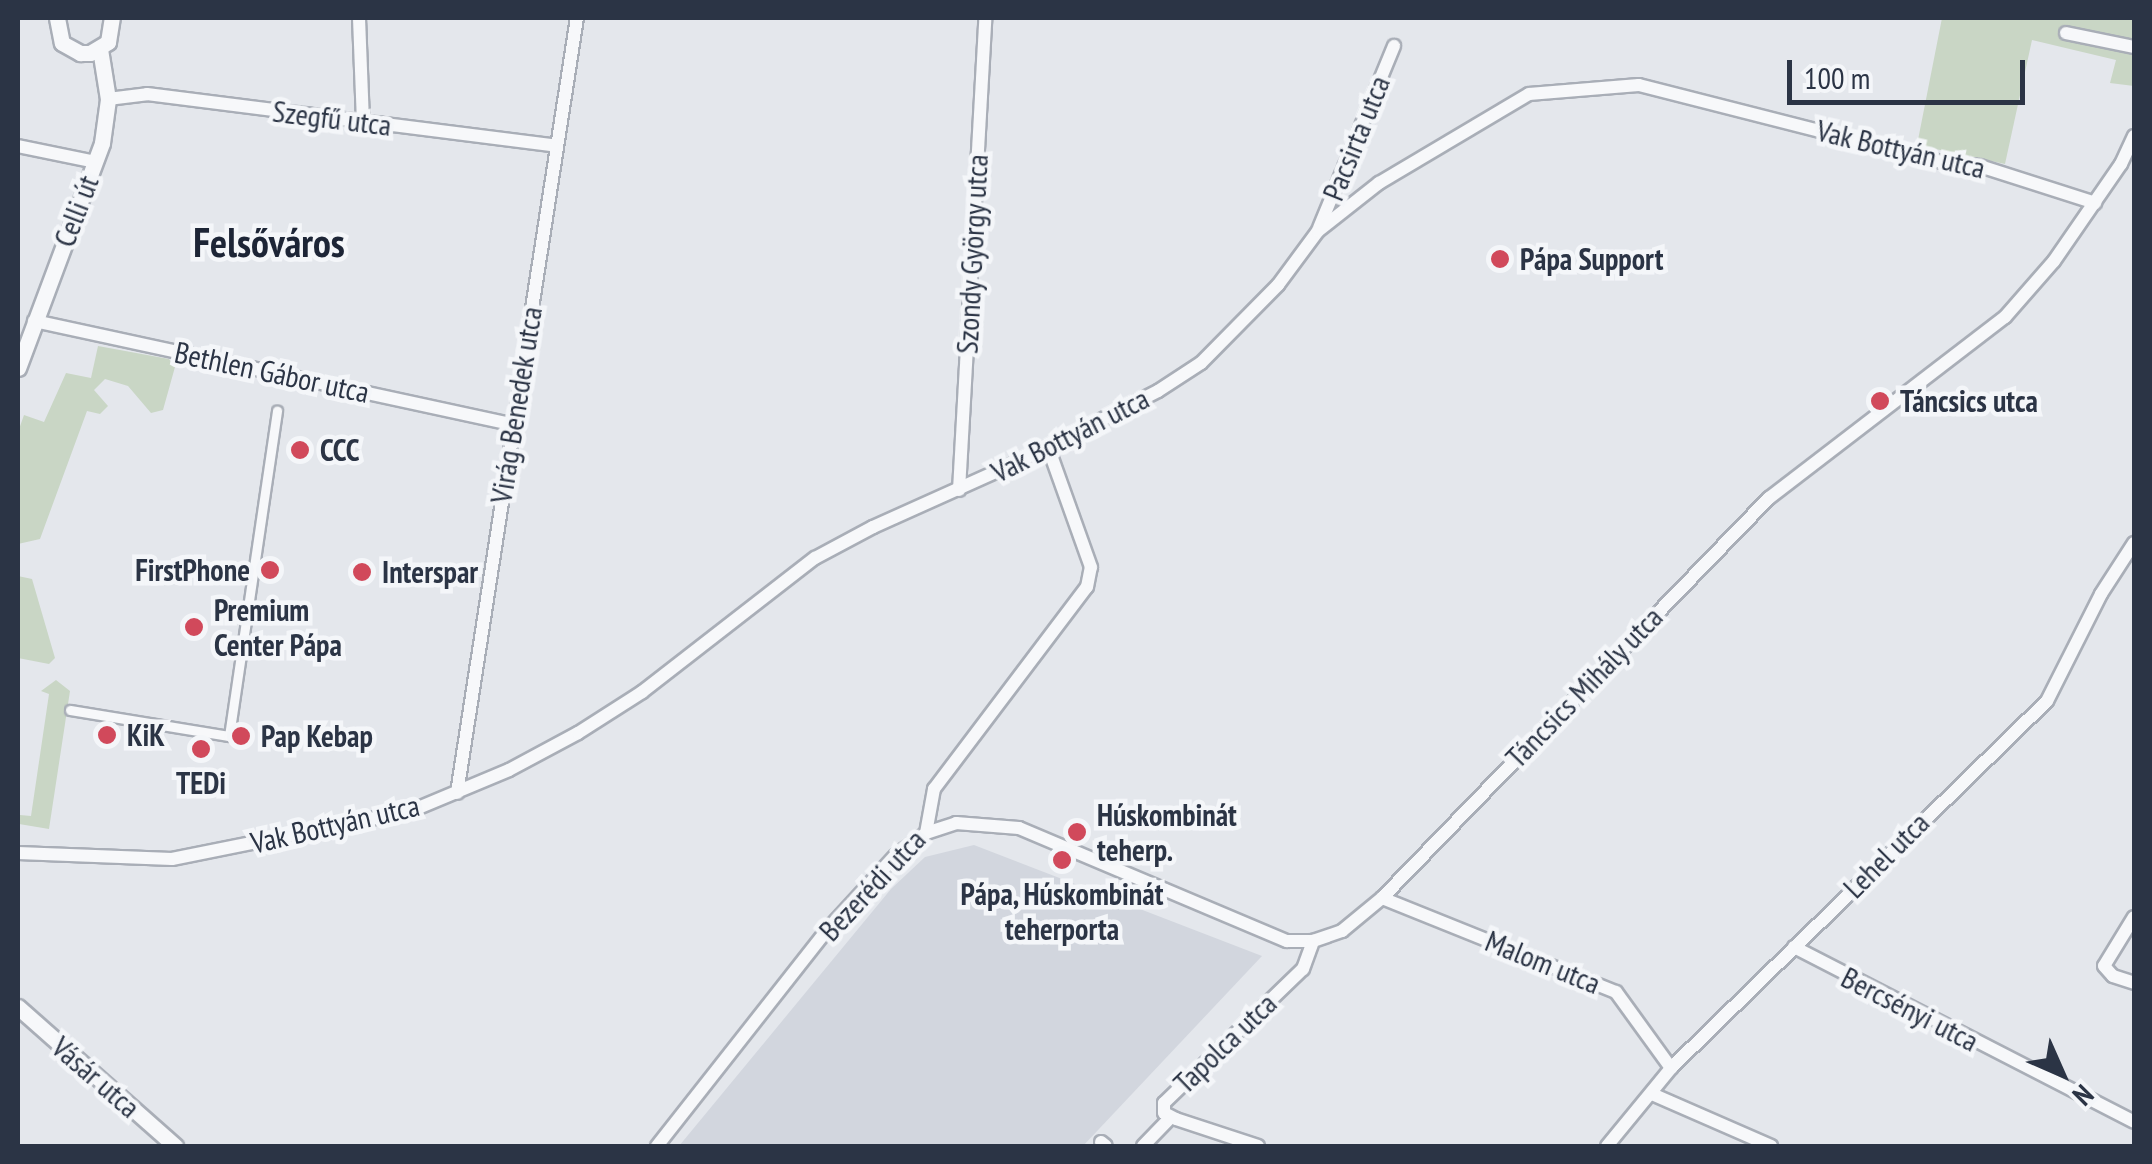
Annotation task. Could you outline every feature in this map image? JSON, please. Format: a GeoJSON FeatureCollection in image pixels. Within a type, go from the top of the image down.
{"type":"FeatureCollection","features":[{"type":"Feature","properties":{"kind":"street"},"geometry":{"type":"LineString","coordinates":[[57,18],[57,34],[70,50],[90,53],[100,49],[112,34],[112,18]]}},
{"type":"Feature","properties":{"kind":"street"},"geometry":{"type":"LineString","coordinates":[[359,18],[363,122]]}},
{"type":"Feature","properties":{"kind":"street","name":"Virág Benedek utca"},"geometry":{"type":"LineString","coordinates":[[457,793],[511,424],[577,18]]}},
{"type":"Feature","properties":{"kind":"street","name":"Szondy György utca"},"geometry":{"type":"LineString","coordinates":[[959,490],[986,18]]}},
{"type":"Feature","properties":{"kind":"street"},"geometry":{"type":"LineString","coordinates":[[2066,34],[2134,47]]}},
{"type":"Feature","properties":{"kind":"street","name":"Pacsirta utca"},"geometry":{"type":"LineString","coordinates":[[1318,230],[1394,46]]}},
{"type":"Feature","properties":{"kind":"street","name":"Celli út"},"geometry":{"type":"LineString","coordinates":[[18,368],[95,162],[108,99],[100,49]]}},
{"type":"Feature","properties":{"kind":"street","name":"Vak Bottyán utca"},"geometry":{"type":"LineString","coordinates":[[18,853],[172,859],[411,811],[578,734],[692,657],[814,558],[1158,391],[1201,362],[1278,285],[1318,230],[1379,183],[1529,94],[1640,85],[1942,162],[1980,166],[2095,202]]}},
{"type":"Feature","properties":{"kind":"street","name":"Szegfű utca"},"geometry":{"type":"LineString","coordinates":[[108,99],[147,94],[557,146]]}},
{"type":"Feature","properties":{"kind":"street","name":"Táncsics Mihály utca"},"geometry":{"type":"LineString","coordinates":[[1313,941],[1342,931],[1382,898],[1769,498],[2005,318],[2054,261],[2134,136]]}},
{"type":"Feature","properties":{"kind":"street"},"geometry":{"type":"LineString","coordinates":[[18,146],[95,162]]}},
{"type":"Feature","properties":{"kind":"street","name":"Bethlen Gábor utca"},"geometry":{"type":"LineString","coordinates":[[34,321],[511,424]]}},
{"type":"Feature","properties":{"kind":"street"},"geometry":{"type":"LineString","coordinates":[[70,710],[229,736],[277,411]]}},
{"type":"Feature","properties":{"kind":"street","name":"Bezerédi utca"},"geometry":{"type":"LineString","coordinates":[[656,1146],[828,930],[896,855],[926,833],[934,789],[1086,587],[1091,567],[1048,447]]}},
{"type":"Feature","properties":{"kind":"street","name":"Lehel utca"},"geometry":{"type":"LineString","coordinates":[[1607,1146],[1670,1068],[2047,701],[2102,594],[2134,544]]}},
{"type":"Feature","properties":{"kind":"street"},"geometry":{"type":"LineString","coordinates":[[926,833],[956,824],[1020,828],[1288,941],[1313,941]]}},
{"type":"Feature","properties":{"kind":"street","name":"Malom utca"},"geometry":{"type":"LineString","coordinates":[[1382,898],[1616,992],[1670,1068]]}},
{"type":"Feature","properties":{"kind":"street"},"geometry":{"type":"LineString","coordinates":[[2134,917],[2104,966],[2113,976],[2134,983]]}},
{"type":"Feature","properties":{"kind":"street","name":"Tapolca utca"},"geometry":{"type":"LineString","coordinates":[[1258,1146],[1164,1112],[1171,1093],[1303,969],[1313,941]]}},
{"type":"Feature","properties":{"kind":"street","name":"Bercsényi utca"},"geometry":{"type":"LineString","coordinates":[[1794,948],[2134,1122]]}},
{"type":"Feature","properties":{"kind":"street","name":"Vásár utca"},"geometry":{"type":"LineString","coordinates":[[18,1007],[175,1146]]}},
{"type":"Feature","properties":{"kind":"street"},"geometry":{"type":"LineString","coordinates":[[1652,1094],[1771,1146]]}},
{"type":"Feature","properties":{"kind":"street"},"geometry":{"type":"LineString","coordinates":[[1143,1146],[1171,1117]]}},
{"type":"Feature","properties":{"kind":"shaded area"},"geometry":{"type":"Polygon","coordinates":[[[974,845],[1262,956],[1083,1146],[679,1146],[891,889],[925,857],[974,845]]]}},
{"type":"Feature","properties":{"kind":"green space"},"geometry":{"type":"Polygon","coordinates":[[[1942,18],[2134,18],[2134,86],[2110,83],[2116,60],[2032,40],[2005,164],[1917,145],[1942,18]]]}},
{"type":"Feature","properties":{"kind":"green space"},"geometry":{"type":"Polygon","coordinates":[[[98,346],[169,359],[175,367],[163,410],[151,413],[128,386],[105,379],[94,390],[108,406],[100,414],[87,411],[40,539],[18,544],[18,432],[24,415],[44,422],[66,373],[91,378],[98,346]]]}},
{"type":"Feature","properties":{"kind":"green space"},"geometry":{"type":"Polygon","coordinates":[[[18,576],[32,579],[55,658],[49,664],[18,658],[18,576]]]}},
{"type":"Feature","properties":{"kind":"green space"},"geometry":{"type":"Polygon","coordinates":[[[56,680],[70,691],[49,829],[19,824],[20,815],[31,816],[49,694],[41,691],[56,680]]]}},
{"type":"Feature","properties":{"kind":"place","name":"Pápa Support"},"geometry":{"type":"Point","coordinates":[1500,259]}},
{"type":"Feature","properties":{"kind":"place","name":"Táncsics utca"},"geometry":{"type":"Point","coordinates":[1880,401]}},
{"type":"Feature","properties":{"kind":"place","name":"CCC"},"geometry":{"type":"Point","coordinates":[300,450]}},
{"type":"Feature","properties":{"kind":"place","name":"FirstPhone"},"geometry":{"type":"Point","coordinates":[270,570]}},
{"type":"Feature","properties":{"kind":"place","name":"Interspar"},"geometry":{"type":"Point","coordinates":[362,572]}},
{"type":"Feature","properties":{"kind":"place","name":"Premium Center Pápa"},"geometry":{"type":"Point","coordinates":[194,627]}},
{"type":"Feature","properties":{"kind":"place","name":"KiK"},"geometry":{"type":"Point","coordinates":[107,735]}},
{"type":"Feature","properties":{"kind":"place","name":"Pap Kebap"},"geometry":{"type":"Point","coordinates":[241,736]}},
{"type":"Feature","properties":{"kind":"place","name":"TEDi"},"geometry":{"type":"Point","coordinates":[201,749]}},
{"type":"Feature","properties":{"kind":"place","name":"Húskombinát teherp."},"geometry":{"type":"Point","coordinates":[1077,832]}},
{"type":"Feature","properties":{"kind":"place","name":"Pápa, Húskombinát teherporta"},"geometry":{"type":"Point","coordinates":[1062,860]}},
{"type":"Feature","properties":{"kind":"district","name":"Felsőváros"},"geometry":{"type":"Point","coordinates":[269,242]}}]}
